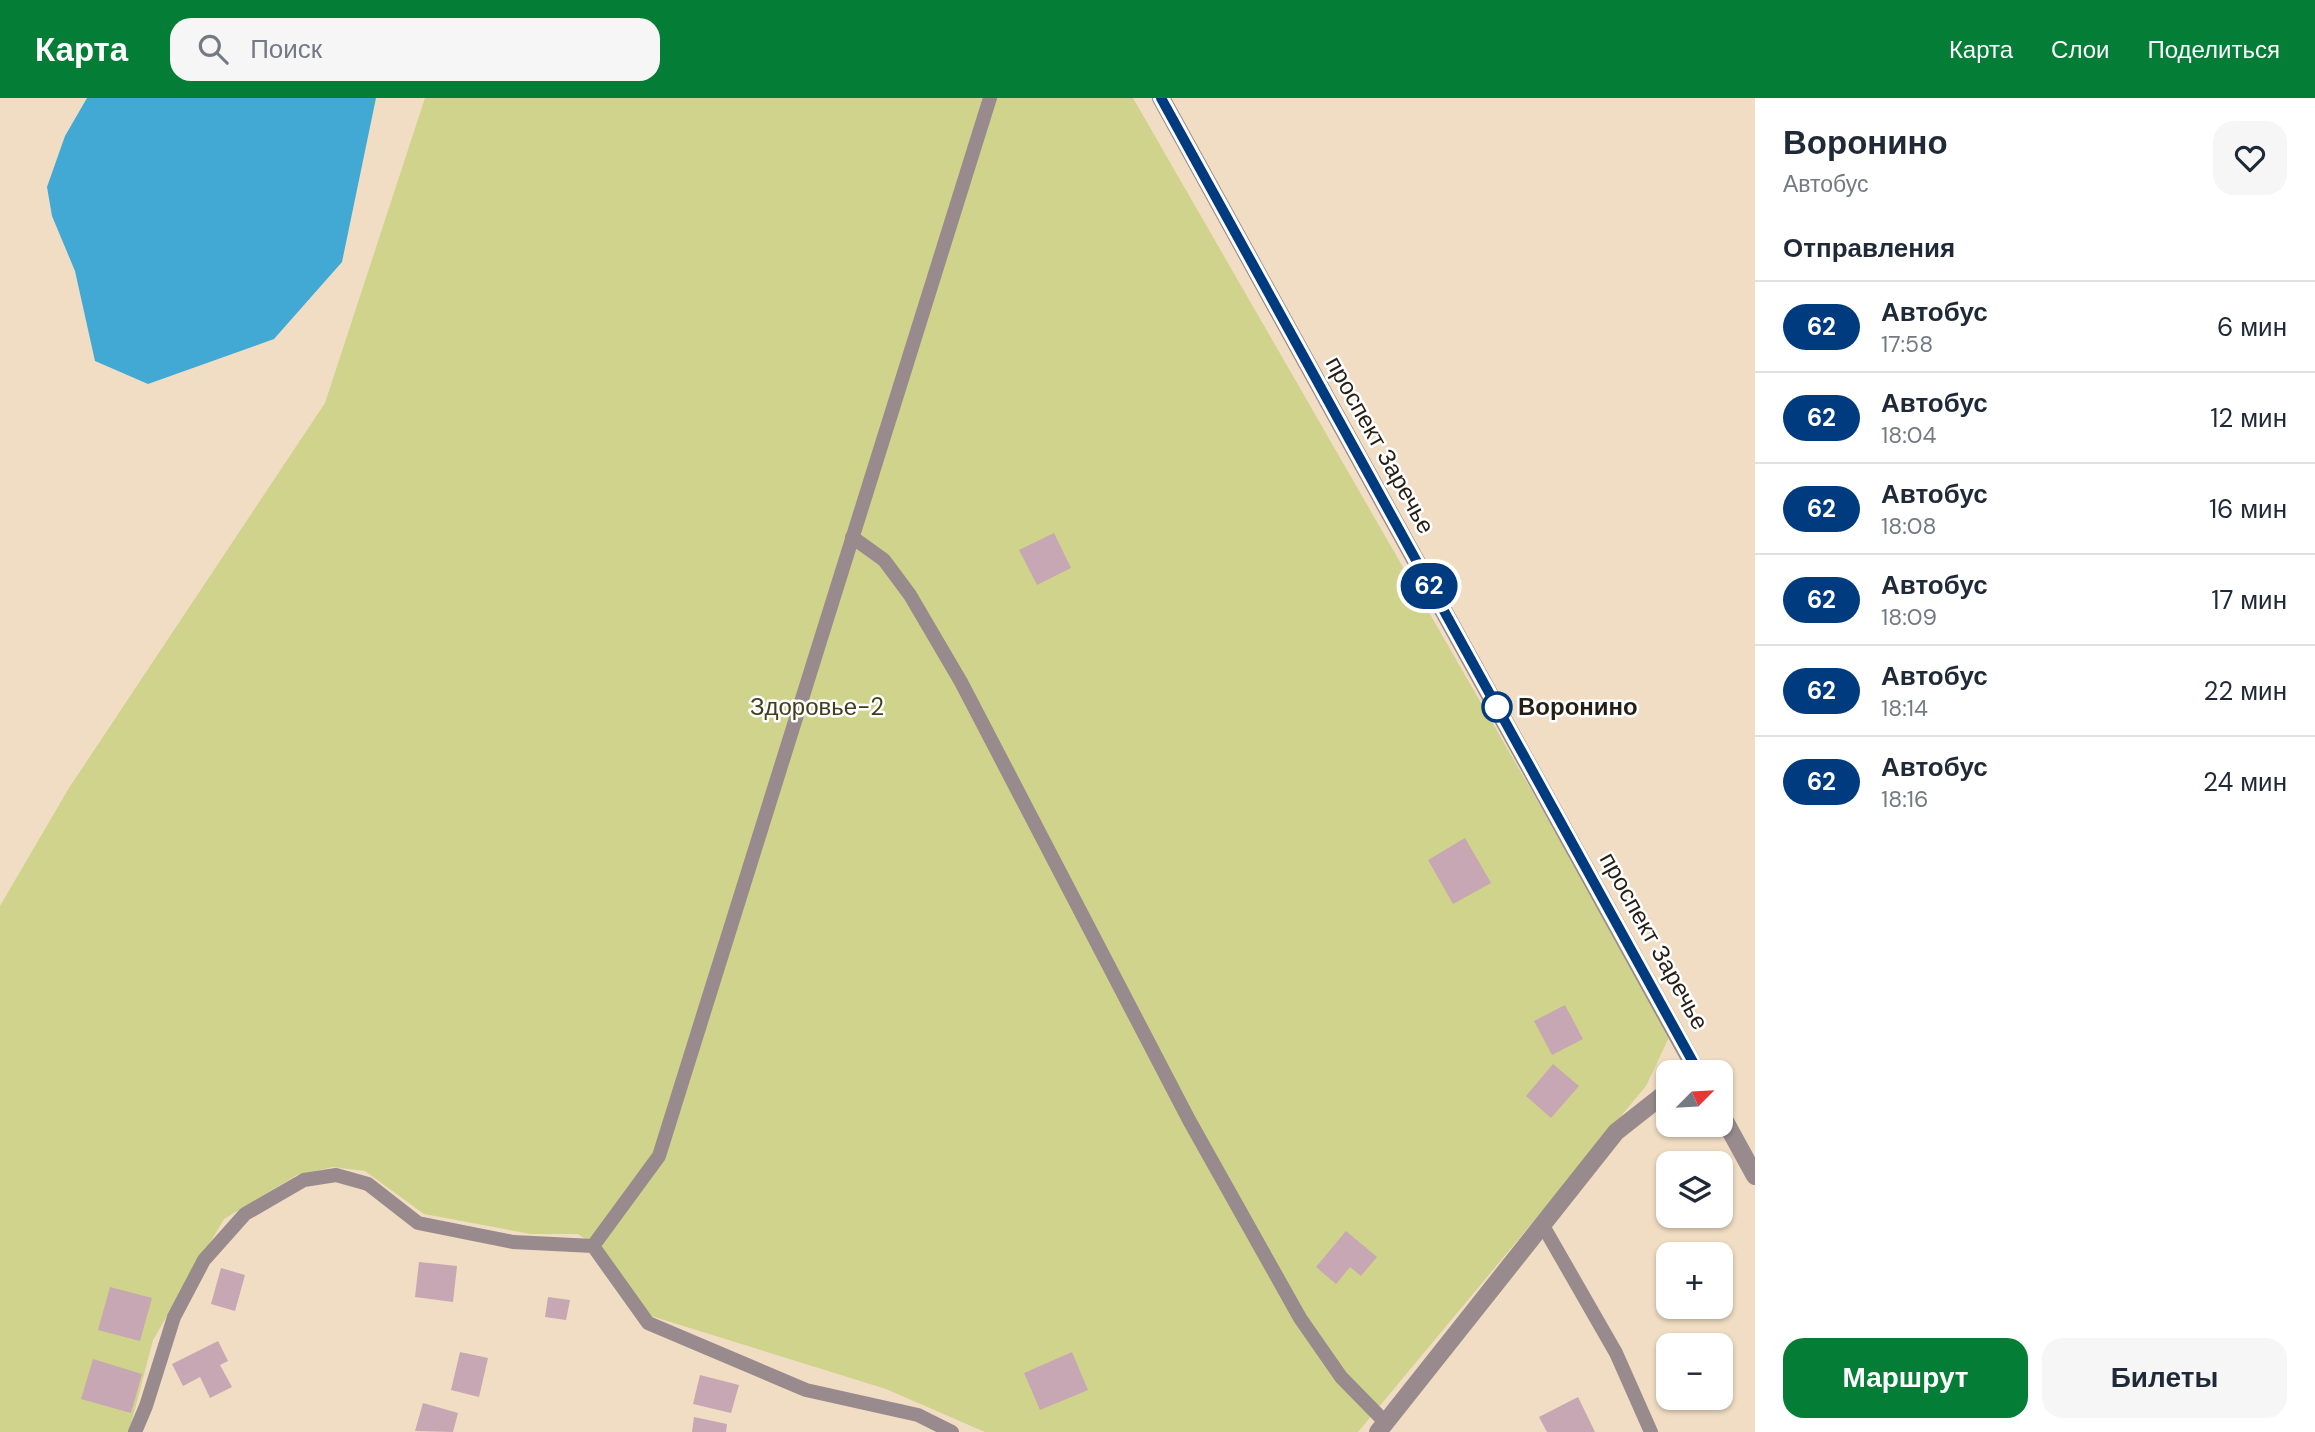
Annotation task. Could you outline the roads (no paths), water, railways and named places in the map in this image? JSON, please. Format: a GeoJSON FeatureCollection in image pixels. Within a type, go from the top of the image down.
{"type":"FeatureCollection","features":[{"type":"Feature","properties":{"kind":"street","name":"проспект Заречье"},"geometry":{"type":"LineString","coordinates":[[1161,98],[1689,1060]]}},
{"type":"Feature","properties":{"kind":"street"},"geometry":{"type":"LineString","coordinates":[[1382,1427],[1616,1132],[1656,1100]]}},
{"type":"Feature","properties":{"kind":"street"},"geometry":{"type":"LineString","coordinates":[[1733,1136],[1755,1176]]}},
{"type":"Feature","properties":{"kind":"lane"},"geometry":{"type":"LineString","coordinates":[[593,1246],[659,1156],[990,98]]}},
{"type":"Feature","properties":{"kind":"lane"},"geometry":{"type":"LineString","coordinates":[[852,537],[884,560],[910,595],[961,682],[1189,1120],[1300,1318],[1341,1377],[1382,1427]]}},
{"type":"Feature","properties":{"kind":"lane"},"geometry":{"type":"LineString","coordinates":[[135,1432],[174,1317],[204,1260],[245,1214],[304,1180],[336,1175],[368,1184],[418,1223],[513,1242],[593,1246]]}},
{"type":"Feature","properties":{"kind":"lane"},"geometry":{"type":"LineString","coordinates":[[1542,1224],[1616,1353],[1651,1432]]}},
{"type":"Feature","properties":{"kind":"lane"},"geometry":{"type":"LineString","coordinates":[[593,1246],[648,1323],[806,1390],[918,1415],[952,1432]]}},
{"type":"Feature","properties":{"kind":"water"},"geometry":{"type":"Polygon","coordinates":[[[87,98],[376,98],[342,262],[274,339],[148,384],[95,361],[75,271],[52,216],[47,187],[65,136],[87,98]]]}},
{"type":"Feature","properties":{"kind":"place","name":"Воронино"},"geometry":{"type":"Point","coordinates":[1497,707]}},
{"type":"Feature","properties":{"kind":"park label","name":"Здоровье-2"},"geometry":{"type":"Point","coordinates":[817,707]}}]}
